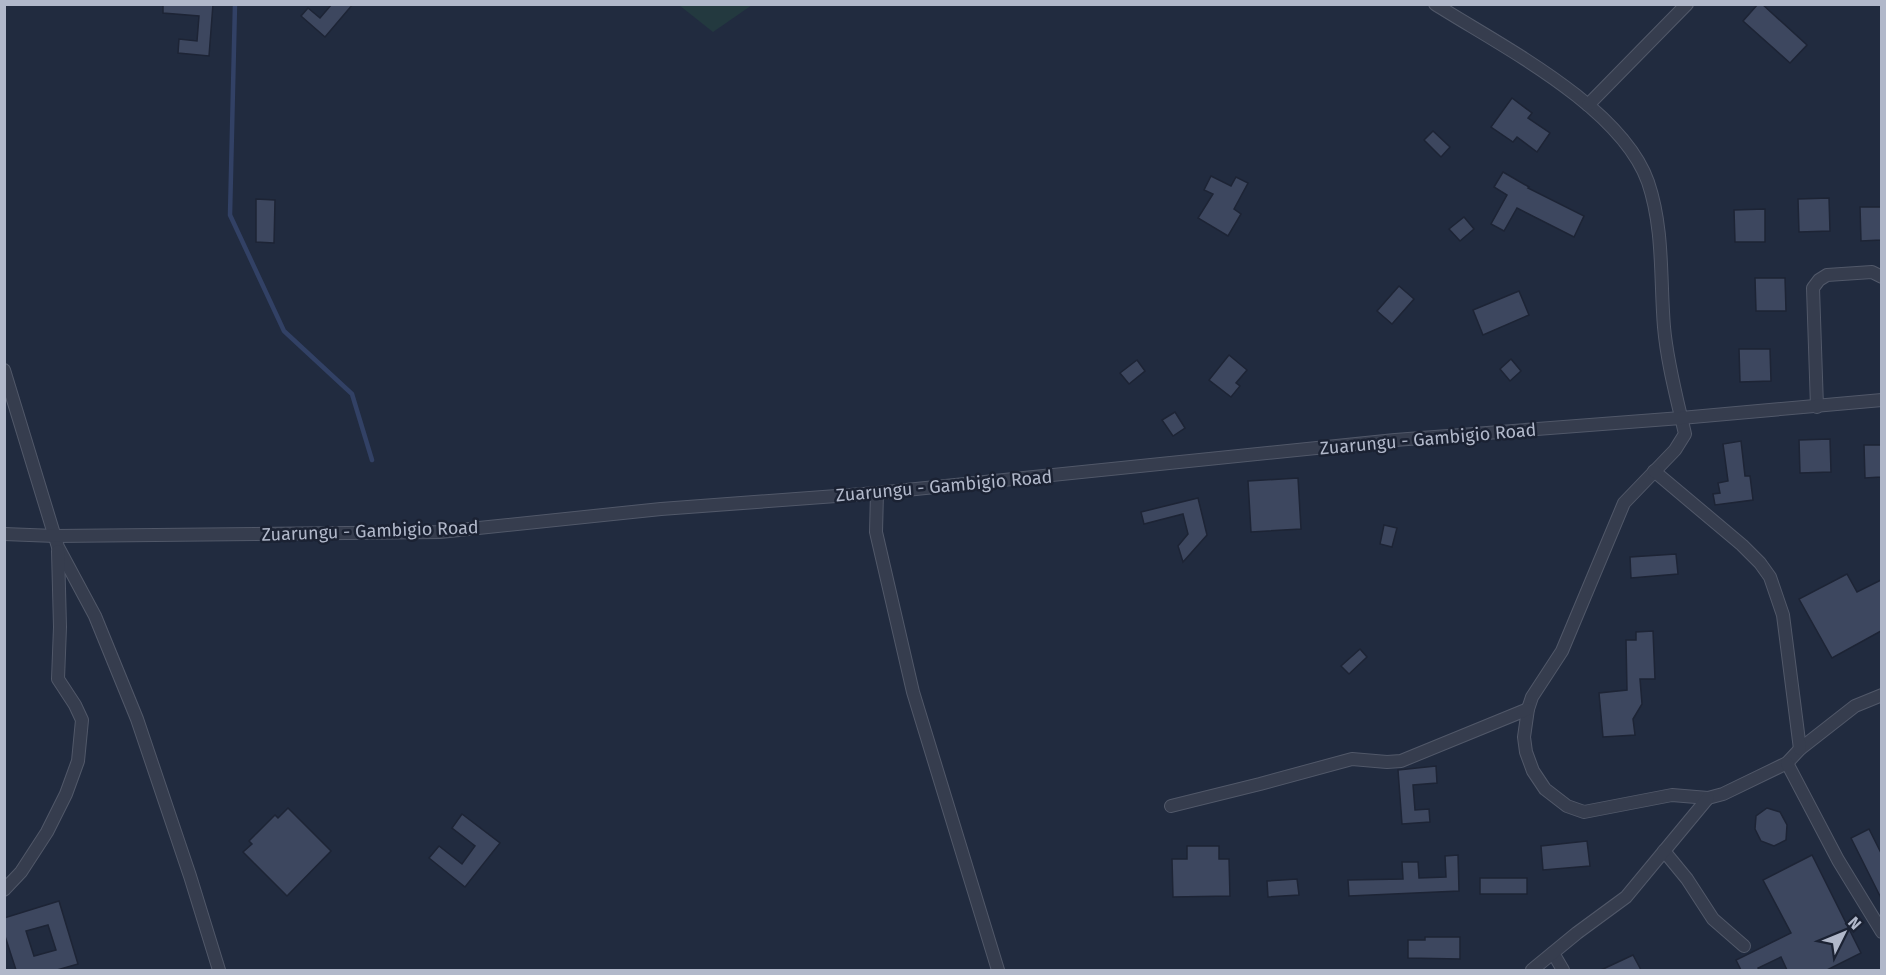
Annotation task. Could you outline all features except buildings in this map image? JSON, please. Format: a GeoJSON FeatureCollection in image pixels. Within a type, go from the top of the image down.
{"type":"FeatureCollection","features":[{"type":"Feature","properties":{"kind":"street"},"geometry":{"type":"LineString","coordinates":[[1435,4],[1547,74],[1588,105],[1631,149],[1648,181],[1656,214],[1664,329],[1685,434],[1624,503],[1562,651],[1532,697],[1524,737],[1526,752],[1533,771],[1545,789],[1567,806],[1584,812],[1672,795],[1708,798],[1723,794],[1787,763],[1800,749],[1855,706],[1881,694]]}},
{"type":"Feature","properties":{"kind":"street"},"geometry":{"type":"LineString","coordinates":[[1588,105],[1687,4]]}},
{"type":"Feature","properties":{"kind":"street"},"geometry":{"type":"LineString","coordinates":[[1817,407],[1814,288],[1819,280],[1827,275],[1872,272],[1881,277]]}},
{"type":"Feature","properties":{"kind":"street"},"geometry":{"type":"LineString","coordinates":[[4,370],[56,542],[95,616],[136,719],[190,876],[219,970]]}},
{"type":"Feature","properties":{"kind":"street","name":"Zuarungu - Gambigio Road"},"geometry":{"type":"LineString","coordinates":[[4,534],[56,542],[440,532],[661,509],[877,493],[1395,440],[1881,400]]}},
{"type":"Feature","properties":{"kind":"street"},"geometry":{"type":"LineString","coordinates":[[1654,471],[1742,545],[1760,562],[1770,577],[1783,615],[1800,749]]}},
{"type":"Feature","properties":{"kind":"street"},"geometry":{"type":"LineString","coordinates":[[877,493],[876,532],[913,692],[998,970]]}},
{"type":"Feature","properties":{"kind":"street"},"geometry":{"type":"LineString","coordinates":[[4,891],[21,872],[47,832],[66,795],[78,761],[82,720],[58,679],[60,627],[56,542]]}},
{"type":"Feature","properties":{"kind":"street"},"geometry":{"type":"LineString","coordinates":[[1171,806],[1352,759],[1364,758],[1387,762],[1401,760],[1528,709]]}},
{"type":"Feature","properties":{"kind":"street"},"geometry":{"type":"LineString","coordinates":[[1787,763],[1881,932]]}},
{"type":"Feature","properties":{"kind":"street"},"geometry":{"type":"LineString","coordinates":[[1532,970],[1626,897],[1708,798]]}},
{"type":"Feature","properties":{"kind":"street"},"geometry":{"type":"LineString","coordinates":[[1664,851],[1687,879],[1713,919],[1744,946]]}},
{"type":"Feature","properties":{"kind":"street"},"geometry":{"type":"LineString","coordinates":[[1553,953],[1563,970]]}},
{"type":"Feature","properties":{"kind":"green space"},"geometry":{"type":"Polygon","coordinates":[[[679,5],[752,5],[713,32],[679,5]]]}},
{"type":"Feature","properties":{"kind":"waterway"},"geometry":{"type":"LineString","coordinates":[[235,4],[230,215],[284,331],[352,394],[372,460]]}}]}
